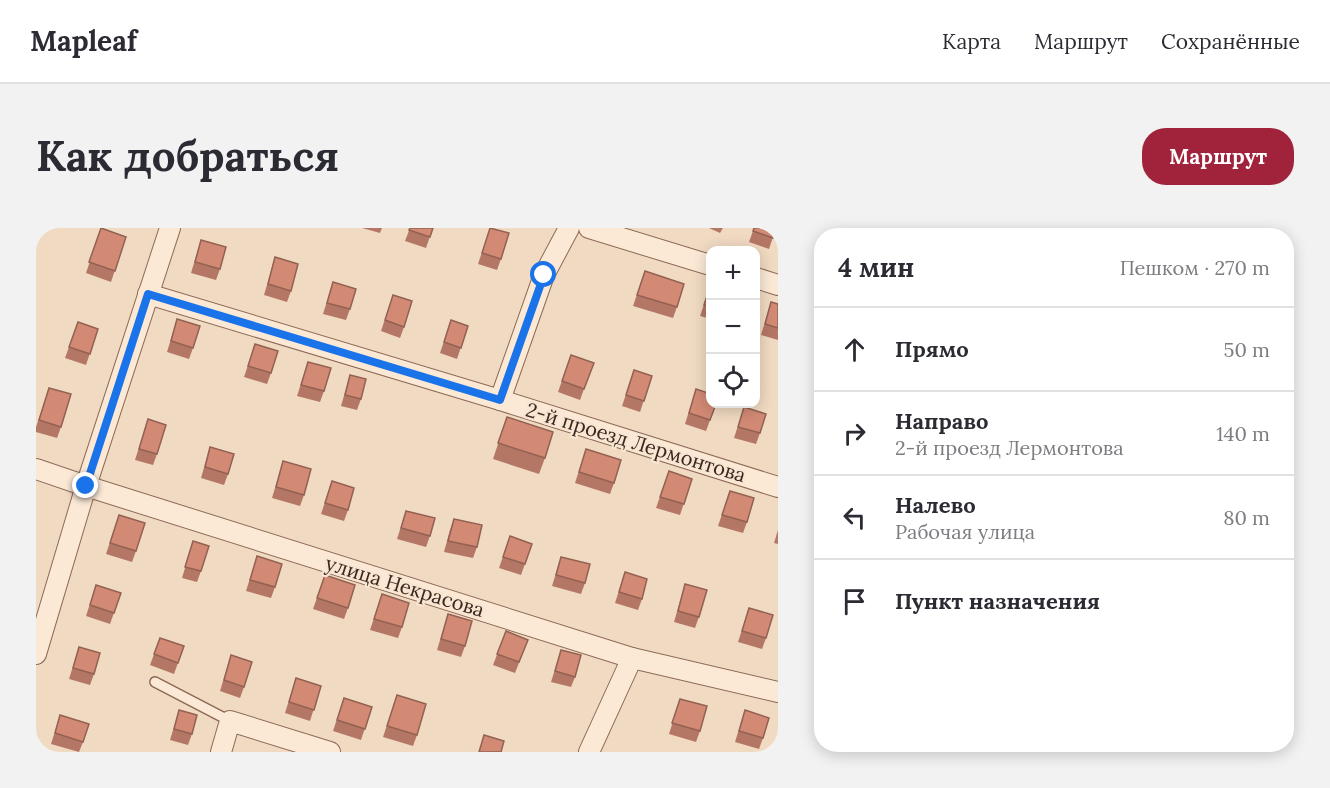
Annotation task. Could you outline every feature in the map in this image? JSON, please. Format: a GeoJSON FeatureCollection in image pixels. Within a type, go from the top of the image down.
{"type":"FeatureCollection","features":[{"type":"Feature","properties":{"kind":"street"},"geometry":{"type":"LineString","coordinates":[[36,654],[86,486],[170,228]]}},
{"type":"Feature","properties":{"kind":"street"},"geometry":{"type":"LineString","coordinates":[[500,400],[544,275],[569,228]]}},
{"type":"Feature","properties":{"kind":"street"},"geometry":{"type":"LineString","coordinates":[[589,228],[706,263]]}},
{"type":"Feature","properties":{"kind":"street"},"geometry":{"type":"LineString","coordinates":[[760,279],[778,285]]}},
{"type":"Feature","properties":{"kind":"street","name":"2-й проезд Лермонтова"},"geometry":{"type":"LineString","coordinates":[[148,294],[778,487]]}},
{"type":"Feature","properties":{"kind":"street","name":"улица Некрасова"},"geometry":{"type":"LineString","coordinates":[[36,469],[632,658],[778,692]]}},
{"type":"Feature","properties":{"kind":"street"},"geometry":{"type":"LineString","coordinates":[[589,752],[632,658]]}},
{"type":"Feature","properties":{"kind":"street"},"geometry":{"type":"LineString","coordinates":[[221,752],[230,720],[330,752]]}},
{"type":"Feature","properties":{"kind":"lane"},"geometry":{"type":"LineString","coordinates":[[154,682],[230,720]]}},
{"type":"Feature","properties":{"kind":"building"},"geometry":{"type":"Polygon","coordinates":[[[101,228],[126,237],[115,271],[89,262],[101,228]]]}},
{"type":"Feature","properties":{"kind":"building"},"geometry":{"type":"Polygon","coordinates":[[[410,228],[433,228],[430,237],[409,230],[410,228]]]}},
{"type":"Feature","properties":{"kind":"building"},"geometry":{"type":"Polygon","coordinates":[[[490,228],[509,233],[501,259],[482,253],[490,228]]]}},
{"type":"Feature","properties":{"kind":"building"},"geometry":{"type":"Polygon","coordinates":[[[754,228],[776,228],[773,238],[753,231],[754,228]]]}},
{"type":"Feature","properties":{"kind":"building"},"geometry":{"type":"Polygon","coordinates":[[[201,240],[226,247],[220,269],[195,262],[201,240]]]}},
{"type":"Feature","properties":{"kind":"building"},"geometry":{"type":"Polygon","coordinates":[[[275,257],[298,264],[291,291],[268,284],[275,257]]]}},
{"type":"Feature","properties":{"kind":"building"},"geometry":{"type":"Polygon","coordinates":[[[645,271],[684,284],[677,307],[637,295],[645,271]]]}},
{"type":"Feature","properties":{"kind":"building"},"geometry":{"type":"Polygon","coordinates":[[[333,282],[356,289],[350,309],[327,303],[333,282]]]}},
{"type":"Feature","properties":{"kind":"building"},"geometry":{"type":"Polygon","coordinates":[[[393,295],[412,301],[404,327],[385,320],[393,295]]]}},
{"type":"Feature","properties":{"kind":"building"},"geometry":{"type":"Polygon","coordinates":[[[771,302],[778,304],[778,328],[765,324],[771,302]]]}},
{"type":"Feature","properties":{"kind":"building"},"geometry":{"type":"Polygon","coordinates":[[[177,319],[200,326],[193,348],[171,341],[177,319]]]}},
{"type":"Feature","properties":{"kind":"building"},"geometry":{"type":"Polygon","coordinates":[[[451,320],[468,326],[461,348],[444,342],[451,320]]]}},
{"type":"Feature","properties":{"kind":"building"},"geometry":{"type":"Polygon","coordinates":[[[78,322],[98,329],[90,354],[69,347],[78,322]]]}},
{"type":"Feature","properties":{"kind":"building"},"geometry":{"type":"Polygon","coordinates":[[[255,344],[278,351],[271,373],[248,366],[255,344]]]}},
{"type":"Feature","properties":{"kind":"building"},"geometry":{"type":"Polygon","coordinates":[[[571,355],[594,363],[584,389],[562,381],[571,355]]]}},
{"type":"Feature","properties":{"kind":"building"},"geometry":{"type":"Polygon","coordinates":[[[308,362],[331,368],[324,391],[301,385],[308,362]]]}},
{"type":"Feature","properties":{"kind":"building"},"geometry":{"type":"Polygon","coordinates":[[[634,370],[652,376],[644,401],[626,395],[634,370]]]}},
{"type":"Feature","properties":{"kind":"building"},"geometry":{"type":"Polygon","coordinates":[[[350,375],[366,379],[361,399],[345,395],[350,375]]]}},
{"type":"Feature","properties":{"kind":"building"},"geometry":{"type":"Polygon","coordinates":[[[49,388],[71,394],[61,427],[39,420],[49,388]]]}},
{"type":"Feature","properties":{"kind":"building"},"geometry":{"type":"Polygon","coordinates":[[[696,389],[706,392],[706,408],[714,408],[710,420],[689,413],[696,389]]]}},
{"type":"Feature","properties":{"kind":"building"},"geometry":{"type":"Polygon","coordinates":[[[744,408],[766,414],[760,433],[738,427],[744,408]]]}},
{"type":"Feature","properties":{"kind":"building"},"geometry":{"type":"Polygon","coordinates":[[[507,417],[553,432],[545,458],[498,443],[507,417]]]}},
{"type":"Feature","properties":{"kind":"building"},"geometry":{"type":"Polygon","coordinates":[[[148,419],[166,425],[157,454],[139,449],[148,419]]]}},
{"type":"Feature","properties":{"kind":"building"},"geometry":{"type":"Polygon","coordinates":[[[210,447],[234,454],[228,474],[205,467],[210,447]]]}},
{"type":"Feature","properties":{"kind":"building"},"geometry":{"type":"Polygon","coordinates":[[[586,449],[621,460],[614,483],[579,472],[586,449]]]}},
{"type":"Feature","properties":{"kind":"building"},"geometry":{"type":"Polygon","coordinates":[[[283,461],[311,469],[304,495],[276,487],[283,461]]]}},
{"type":"Feature","properties":{"kind":"building"},"geometry":{"type":"Polygon","coordinates":[[[669,471],[692,479],[684,504],[660,497],[669,471]]]}},
{"type":"Feature","properties":{"kind":"building"},"geometry":{"type":"Polygon","coordinates":[[[332,481],[354,488],[348,510],[325,503],[332,481]]]}},
{"type":"Feature","properties":{"kind":"building"},"geometry":{"type":"Polygon","coordinates":[[[730,491],[754,498],[747,522],[722,515],[730,491]]]}},
{"type":"Feature","properties":{"kind":"building"},"geometry":{"type":"Polygon","coordinates":[[[406,511],[435,518],[430,536],[401,528],[406,511]]]}},
{"type":"Feature","properties":{"kind":"building"},"geometry":{"type":"Polygon","coordinates":[[[119,515],[145,523],[136,551],[110,543],[119,515]]]}},
{"type":"Feature","properties":{"kind":"building"},"geometry":{"type":"Polygon","coordinates":[[[454,519],[482,525],[477,547],[448,541],[454,519]]]}},
{"type":"Feature","properties":{"kind":"building"},"geometry":{"type":"Polygon","coordinates":[[[510,536],[532,544],[525,564],[503,557],[510,536]]]}},
{"type":"Feature","properties":{"kind":"building"},"geometry":{"type":"Polygon","coordinates":[[[193,541],[209,546],[201,571],[185,567],[193,541]]]}},
{"type":"Feature","properties":{"kind":"building"},"geometry":{"type":"Polygon","coordinates":[[[257,556],[282,564],[275,587],[250,580],[257,556]]]}},
{"type":"Feature","properties":{"kind":"building"},"geometry":{"type":"Polygon","coordinates":[[[561,557],[590,564],[585,583],[556,575],[561,557]]]}},
{"type":"Feature","properties":{"kind":"building"},"geometry":{"type":"Polygon","coordinates":[[[625,572],[647,579],[642,599],[619,592],[625,572]]]}},
{"type":"Feature","properties":{"kind":"building"},"geometry":{"type":"Polygon","coordinates":[[[325,575],[355,585],[348,608],[317,598],[325,575]]]}},
{"type":"Feature","properties":{"kind":"building"},"geometry":{"type":"Polygon","coordinates":[[[685,584],[707,590],[699,617],[678,611],[685,584]]]}},
{"type":"Feature","properties":{"kind":"building"},"geometry":{"type":"Polygon","coordinates":[[[96,585],[121,593],[114,613],[90,605],[96,585]]]}},
{"type":"Feature","properties":{"kind":"building"},"geometry":{"type":"Polygon","coordinates":[[[382,594],[409,603],[402,627],[374,619],[382,594]]]}},
{"type":"Feature","properties":{"kind":"building"},"geometry":{"type":"Polygon","coordinates":[[[749,608],[773,615],[766,638],[742,631],[749,608]]]}},
{"type":"Feature","properties":{"kind":"building"},"geometry":{"type":"Polygon","coordinates":[[[448,614],[472,621],[465,646],[441,639],[448,614]]]}},
{"type":"Feature","properties":{"kind":"building"},"geometry":{"type":"Polygon","coordinates":[[[506,631],[528,640],[519,662],[497,654],[506,631]]]}},
{"type":"Feature","properties":{"kind":"building"},"geometry":{"type":"Polygon","coordinates":[[[160,638],[184,646],[178,663],[154,654],[160,638]]]}},
{"type":"Feature","properties":{"kind":"building"},"geometry":{"type":"Polygon","coordinates":[[[79,647],[100,653],[94,674],[73,668],[79,647]]]}},
{"type":"Feature","properties":{"kind":"building"},"geometry":{"type":"Polygon","coordinates":[[[561,650],[581,655],[575,677],[555,671],[561,650]]]}},
{"type":"Feature","properties":{"kind":"building"},"geometry":{"type":"Polygon","coordinates":[[[231,655],[252,662],[244,687],[224,680],[231,655]]]}},
{"type":"Feature","properties":{"kind":"building"},"geometry":{"type":"Polygon","coordinates":[[[296,678],[321,686],[314,710],[289,702],[296,678]]]}},
{"type":"Feature","properties":{"kind":"building"},"geometry":{"type":"Polygon","coordinates":[[[397,695],[426,704],[417,735],[387,726],[397,695]]]}},
{"type":"Feature","properties":{"kind":"building"},"geometry":{"type":"Polygon","coordinates":[[[344,698],[372,707],[365,729],[337,720],[344,698]]]}},
{"type":"Feature","properties":{"kind":"building"},"geometry":{"type":"Polygon","coordinates":[[[680,699],[707,706],[700,731],[672,723],[680,699]]]}},
{"type":"Feature","properties":{"kind":"building"},"geometry":{"type":"Polygon","coordinates":[[[179,710],[197,715],[192,734],[174,729],[179,710]]]}},
{"type":"Feature","properties":{"kind":"building"},"geometry":{"type":"Polygon","coordinates":[[[745,710],[769,718],[763,738],[739,731],[745,710]]]}},
{"type":"Feature","properties":{"kind":"building"},"geometry":{"type":"Polygon","coordinates":[[[60,715],[89,724],[83,742],[55,733],[60,715]]]}},
{"type":"Feature","properties":{"kind":"building"},"geometry":{"type":"Polygon","coordinates":[[[484,735],[504,741],[501,752],[479,752],[484,735]]]}},
{"type":"Feature","properties":{"kind":"route"},"geometry":{"type":"LineString","coordinates":[[86,486],[148,294],[500,400],[544,275]]}}]}
